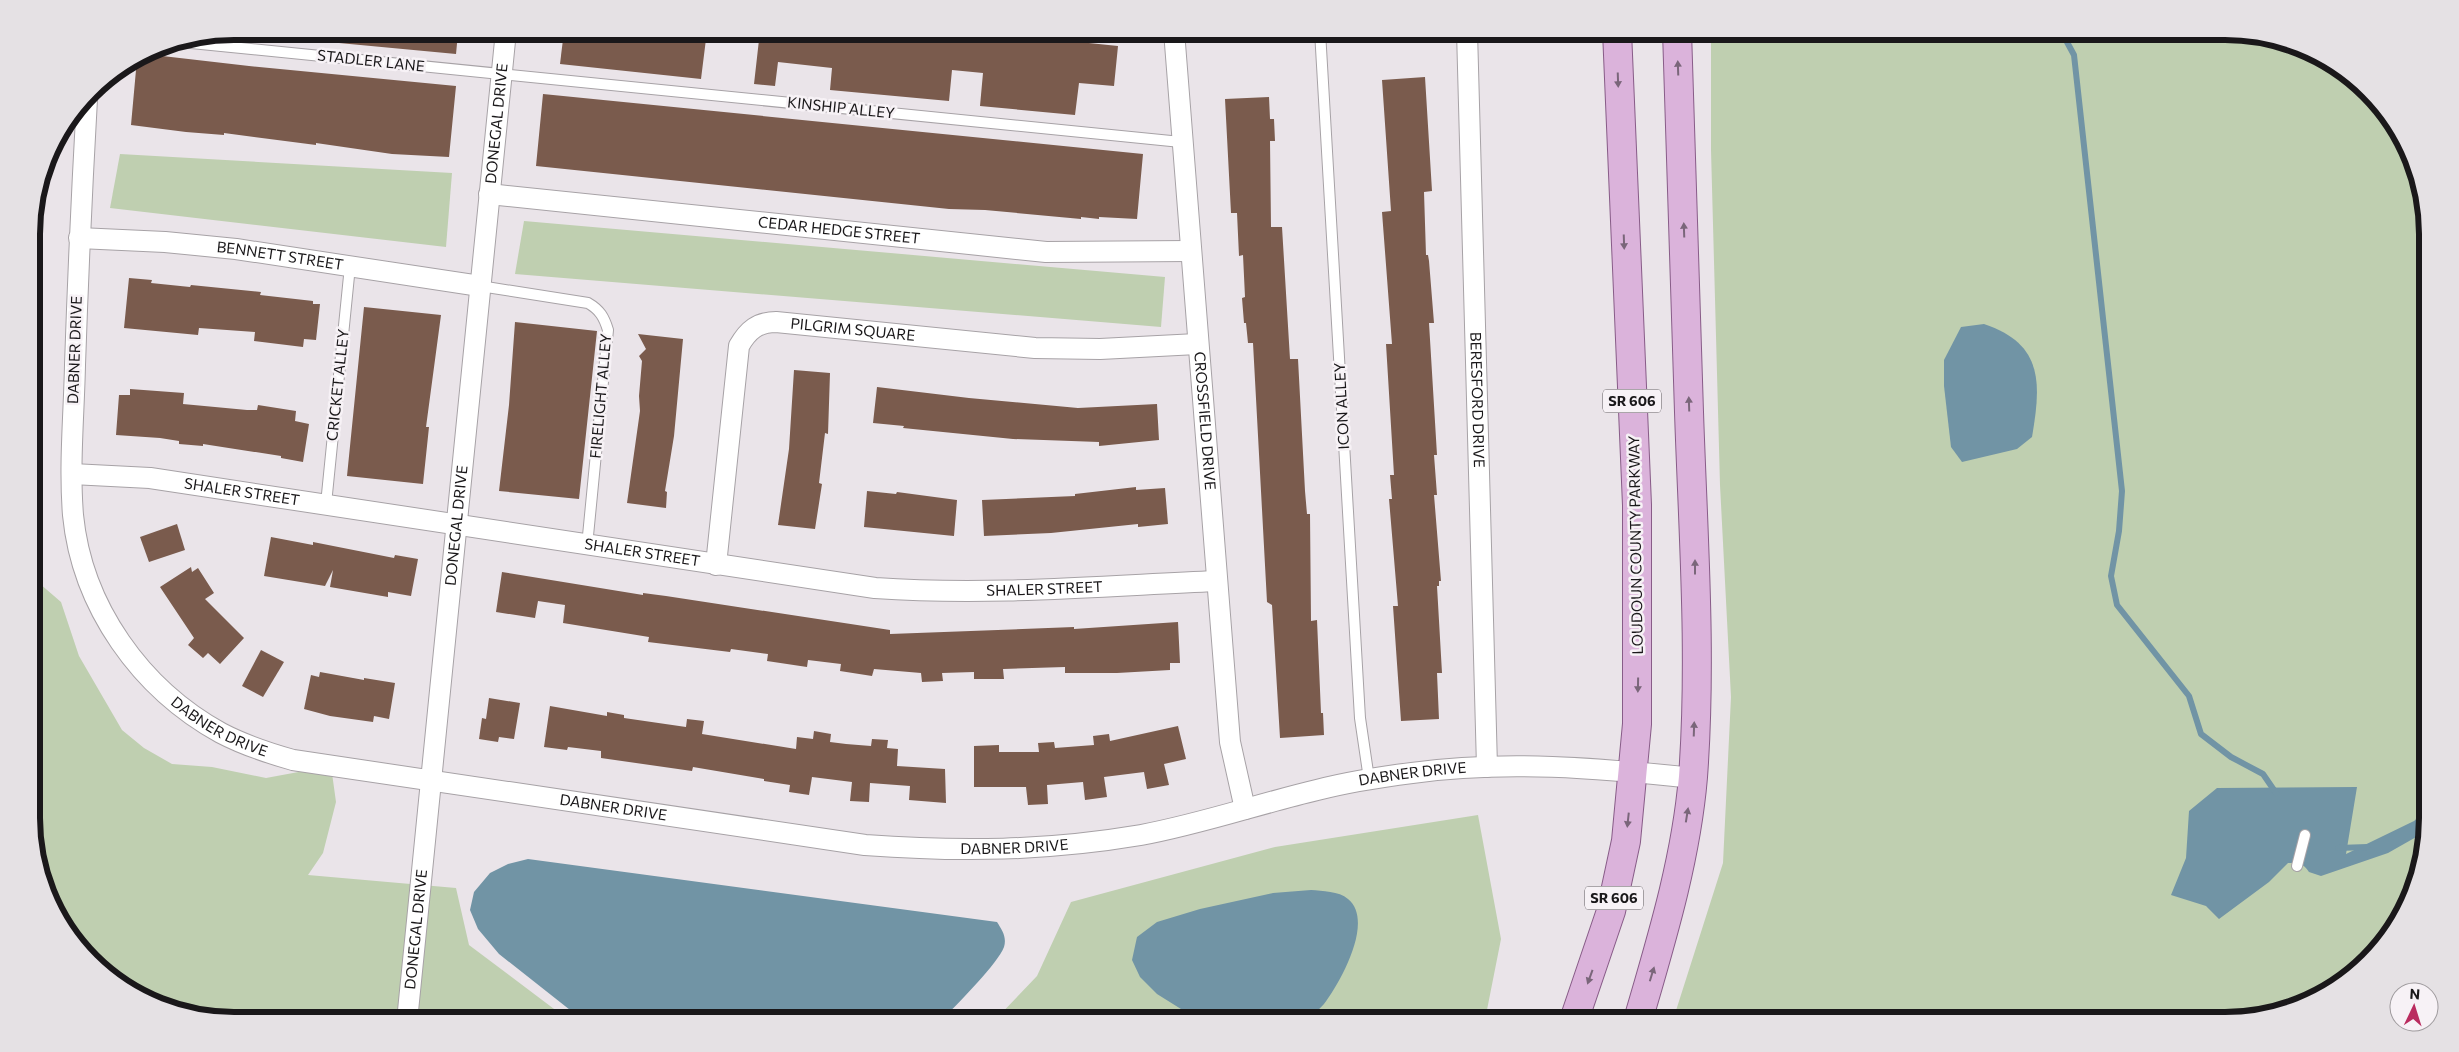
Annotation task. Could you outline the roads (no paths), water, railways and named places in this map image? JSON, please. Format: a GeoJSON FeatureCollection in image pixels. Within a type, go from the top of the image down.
{"type":"FeatureCollection","features":[{"type":"Feature","properties":{"kind":"main road","name":"LOUDOUN COUNTY PARKWAY"},"geometry":{"type":"LineString","coordinates":[[1577,1012],[1611,912],[1626,841],[1634,772],[1638,661],[1636,505],[1615,40]]}},
{"type":"Feature","properties":{"kind":"main road"},"geometry":{"type":"LineString","coordinates":[[1640,1012],[1664,932],[1682,846],[1693,778],[1696,685],[1695,537],[1689,411],[1677,40]]}},
{"type":"Feature","properties":{"kind":"street","name":"DONEGAL DRIVE"},"geometry":{"type":"LineString","coordinates":[[408,1012],[505,40]]}},
{"type":"Feature","properties":{"kind":"street","name":"CROSSFIELD DRIVE"},"geometry":{"type":"LineString","coordinates":[[1175,40],[1181,142],[1230,742],[1245,809]]}},
{"type":"Feature","properties":{"kind":"street","name":"BERESFORD DRIVE"},"geometry":{"type":"LineString","coordinates":[[1467,40],[1487,767]]}},
{"type":"Feature","properties":{"kind":"street","name":"DABNER DRIVE"},"geometry":{"type":"LineString","coordinates":[[87,107],[79,238],[72,474],[73,516],[81,555],[92,591],[109,626],[125,649],[155,684],[185,710],[221,733],[254,748],[293,760],[431,781],[865,845],[943,850],[997,850],[1086,843],[1142,834],[1318,790],[1369,779],[1415,773],[1487,767],[1562,766],[1693,778]]}},
{"type":"Feature","properties":{"kind":"street","name":"CEDAR HEDGE STREET"},"geometry":{"type":"LineString","coordinates":[[490,194],[1046,252],[1190,251]]}},
{"type":"Feature","properties":{"kind":"street","name":"BENNETT STREET"},"geometry":{"type":"LineString","coordinates":[[79,238],[174,243],[236,250],[480,286]]}},
{"type":"Feature","properties":{"kind":"street","name":"PILGRIM SQUARE"},"geometry":{"type":"LineString","coordinates":[[716,565],[739,346],[746,334],[756,326],[766,322],[776,322],[1035,348],[1100,349],[1197,344]]}},
{"type":"Feature","properties":{"kind":"street","name":"SHALER STREET"},"geometry":{"type":"LineString","coordinates":[[72,474],[150,478],[457,524],[587,546],[875,588],[935,592],[1216,581]]}},
{"type":"Feature","properties":{"kind":"lane","name":"ICON ALLEY"},"geometry":{"type":"LineString","coordinates":[[1321,40],[1360,718],[1369,779]]}},
{"type":"Feature","properties":{"kind":"lane","name":"STADLER LANE"},"geometry":{"type":"LineString","coordinates":[[198,44],[501,74]]}},
{"type":"Feature","properties":{"kind":"lane","name":"KINSHIP ALLEY"},"geometry":{"type":"LineString","coordinates":[[501,74],[1181,142]]}},
{"type":"Feature","properties":{"kind":"lane","name":"CRICKET ALLEY"},"geometry":{"type":"LineString","coordinates":[[326,504],[350,266]]}},
{"type":"Feature","properties":{"kind":"lane","name":"FIRELIGHT ALLEY"},"geometry":{"type":"LineString","coordinates":[[480,286],[588,303],[597,308],[605,318],[608,330],[587,546]]}},
{"type":"Feature","properties":{"kind":"lane"},"geometry":{"type":"LineString","coordinates":[[2297,866],[2305,835]]}},
{"type":"Feature","properties":{"kind":"water"},"geometry":{"type":"Polygon","coordinates":[[[1984,324],[2004,332],[2018,343],[2028,355],[2034,368],[2037,383],[2037,400],[2032,437],[2017,449],[1962,462],[1951,447],[1944,386],[1944,360],[1961,327],[1984,324]]]}},
{"type":"Feature","properties":{"kind":"water"},"geometry":{"type":"Polygon","coordinates":[[[2357,787],[2346,854],[2414,821],[2419,817],[2418,836],[2388,853],[2321,876],[2309,872],[2300,864],[2288,863],[2269,882],[2219,919],[2206,906],[2171,895],[2186,858],[2189,811],[2217,788],[2357,787]]]}},
{"type":"Feature","properties":{"kind":"water"},"geometry":{"type":"Polygon","coordinates":[[[528,859],[997,922],[1004,934],[1005,943],[1000,955],[985,974],[950,1012],[573,1012],[499,954],[478,929],[470,910],[474,892],[490,873],[508,864],[528,859]]]}},
{"type":"Feature","properties":{"kind":"water"},"geometry":{"type":"Polygon","coordinates":[[[1311,890],[1330,892],[1344,896],[1355,909],[1358,922],[1352,952],[1331,994],[1316,1012],[1186,1012],[1157,994],[1140,977],[1132,960],[1137,937],[1157,922],[1200,909],[1273,893],[1311,890]]]}},
{"type":"Feature","properties":{"kind":"waterway"},"geometry":{"type":"LineString","coordinates":[[2066,40],[2074,55],[2122,491],[2119,531],[2111,576],[2117,605],[2189,696],[2201,734],[2231,757],[2263,774],[2276,793]]}},
{"type":"Feature","properties":{"kind":"waterway"},"geometry":{"type":"LineString","coordinates":[[2338,848],[2368,847]]}}]}
